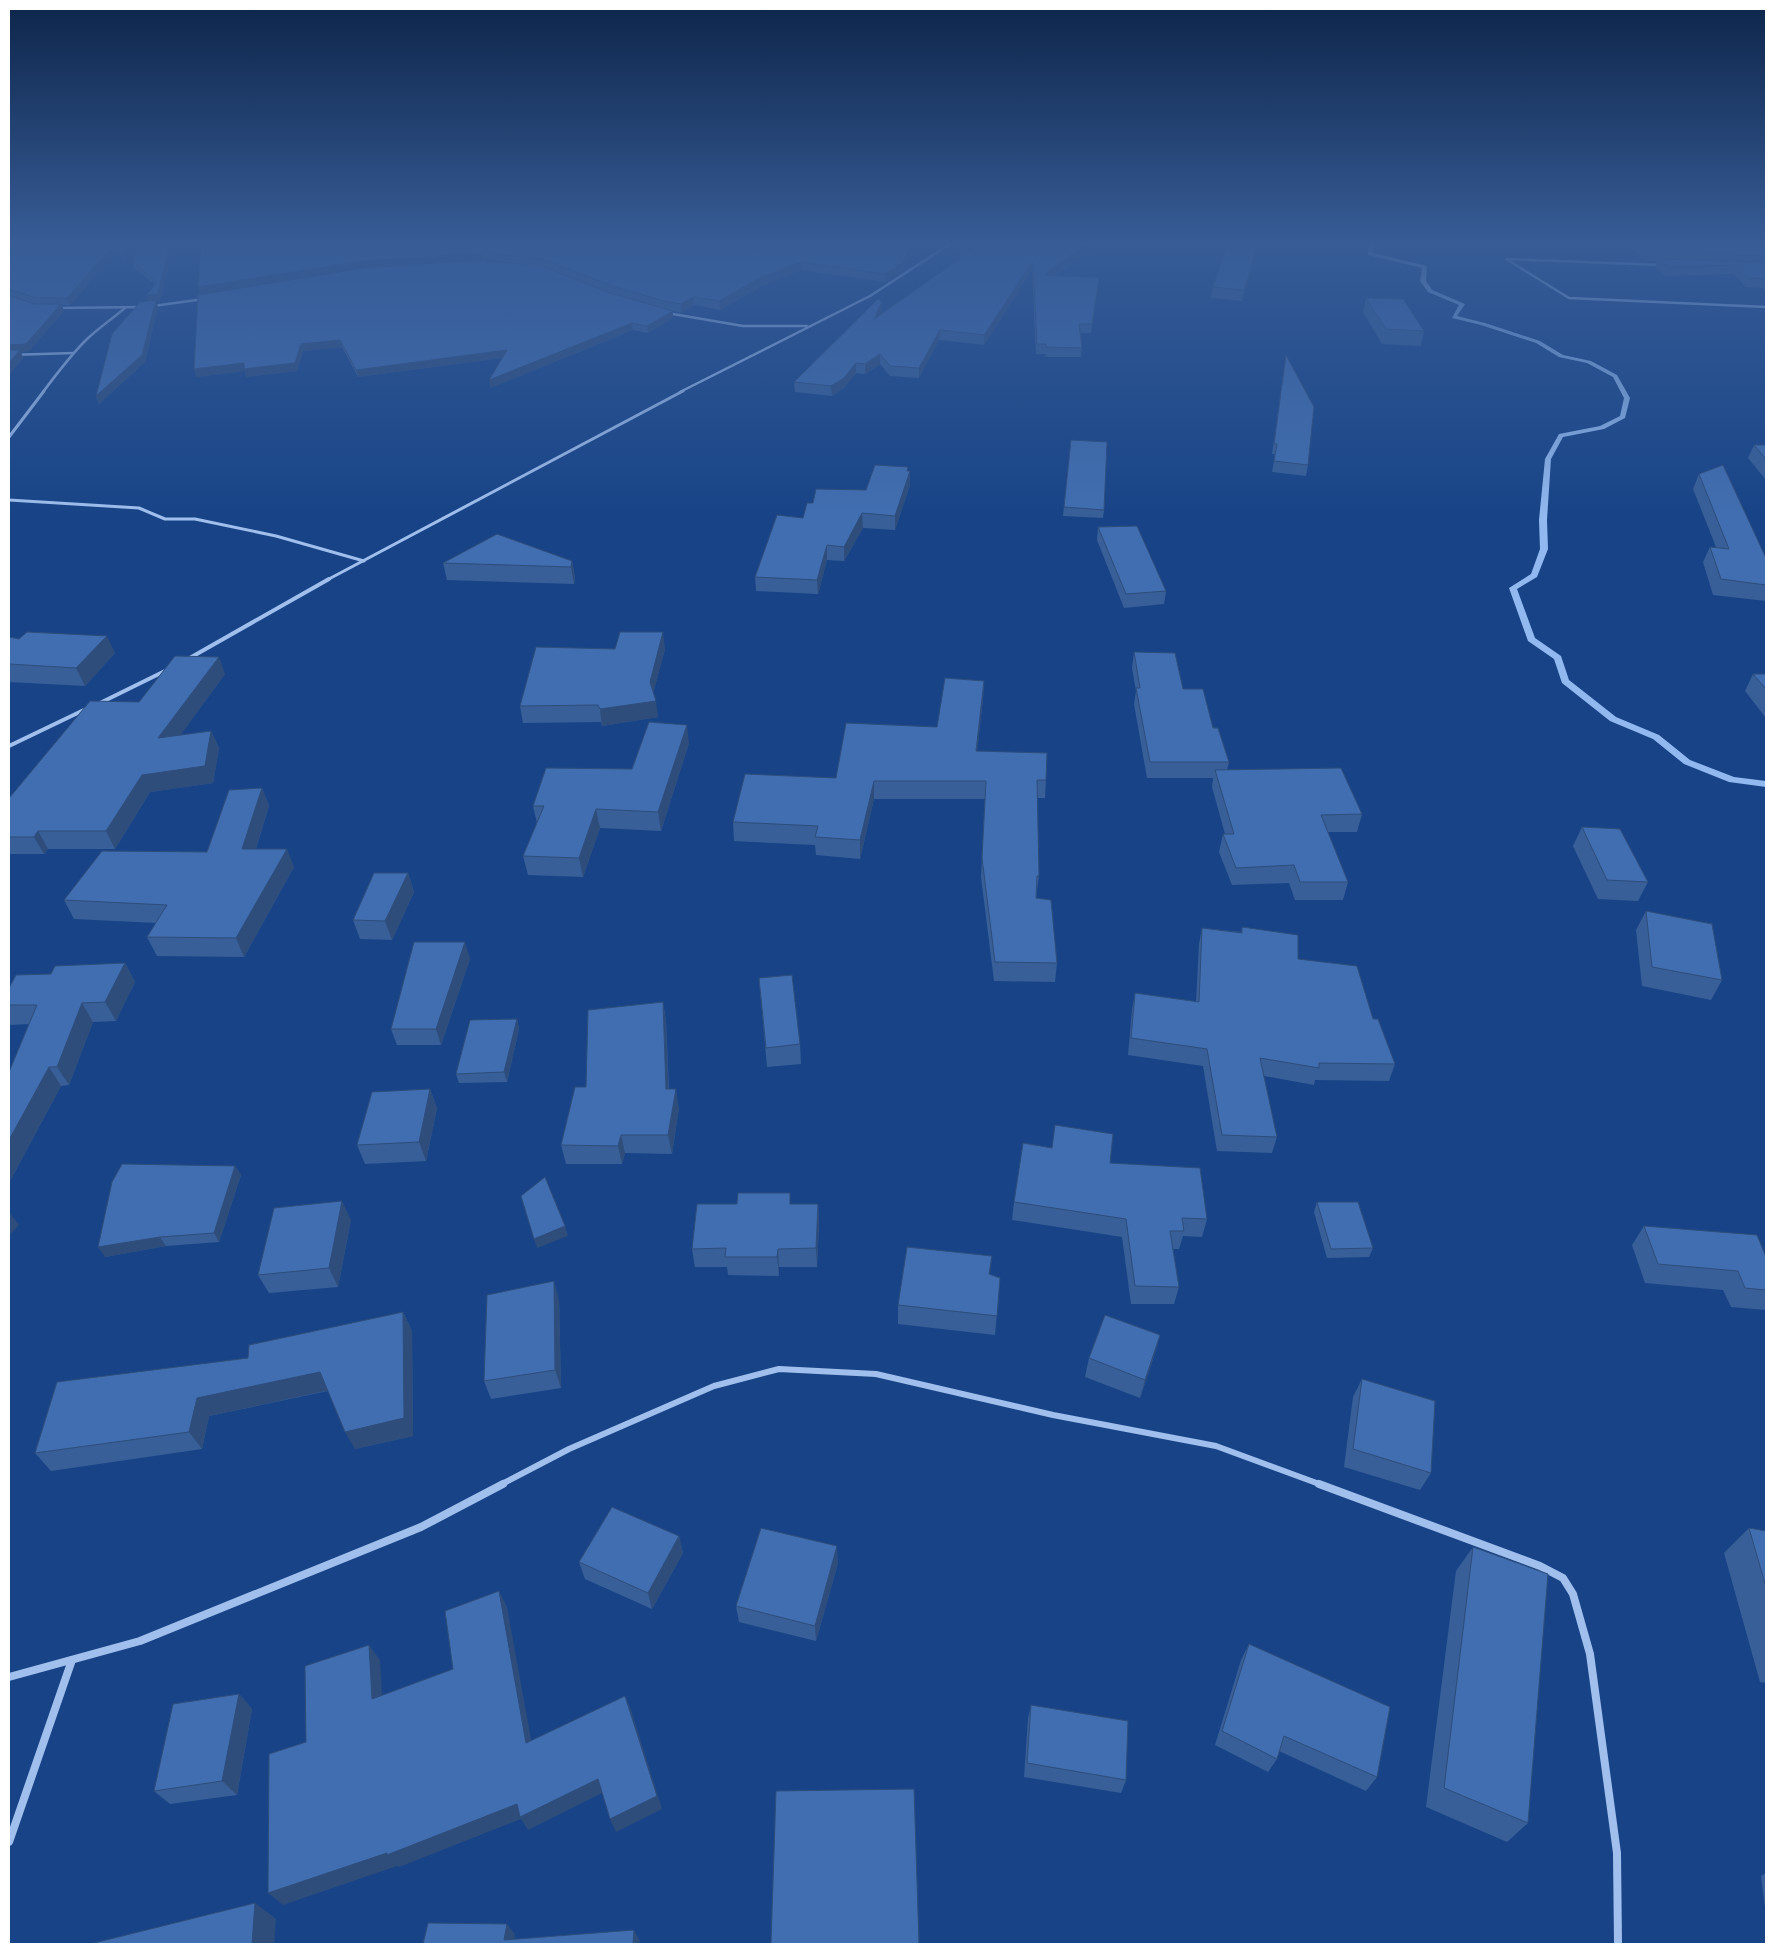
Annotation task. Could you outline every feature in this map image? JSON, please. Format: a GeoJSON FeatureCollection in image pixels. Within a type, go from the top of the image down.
{"type":"FeatureCollection","features":[{"type":"Feature","properties":{"kind":"street"},"geometry":{"type":"LineString","coordinates":[[9,437],[46,388],[46,385],[54,379],[74,353],[97,333]]}},
{"type":"Feature","properties":{"kind":"street"},"geometry":{"type":"LineString","coordinates":[[179,663],[306,591],[486,496],[508,482],[557,458],[603,431],[798,333]]}},
{"type":"Feature","properties":{"kind":"street"},"geometry":{"type":"LineString","coordinates":[[9,355],[74,353]]}},
{"type":"Feature","properties":{"kind":"street"},"geometry":{"type":"LineString","coordinates":[[9,500],[139,508],[165,519],[195,519],[276,536],[364,561]]}},
{"type":"Feature","properties":{"kind":"street"},"geometry":{"type":"LineString","coordinates":[[9,746],[171,668]]}},
{"type":"Feature","properties":{"kind":"street"},"geometry":{"type":"LineString","coordinates":[[9,1677],[140,1642],[420,1527],[568,1450],[714,1386],[779,1369],[876,1374],[1053,1416],[1216,1446],[1540,1566],[1563,1578],[1573,1594],[1590,1654],[1617,1853],[1618,1944]]}},
{"type":"Feature","properties":{"kind":"street"},"geometry":{"type":"LineString","coordinates":[[9,1842],[72,1660]]}},
{"type":"Feature","properties":{"kind":"building"},"geometry":{"type":"Polygon","coordinates":[[[9,333],[36,333],[26,344],[9,345],[9,333]]]}},
{"type":"Feature","properties":{"kind":"building"},"geometry":{"type":"Polygon","coordinates":[[[148,333],[142,355],[96,396],[112,334],[148,333]]]}},
{"type":"Feature","properties":{"kind":"building"},"geometry":{"type":"Polygon","coordinates":[[[196,333],[607,333],[489,380],[507,350],[356,370],[340,340],[301,344],[295,363],[244,369],[244,363],[194,369],[196,333]]]}},
{"type":"Feature","properties":{"kind":"building"},"geometry":{"type":"Polygon","coordinates":[[[843,333],[938,333],[919,368],[890,366],[880,354],[865,364],[856,363],[844,378],[831,386],[794,382],[843,333]]]}},
{"type":"Feature","properties":{"kind":"building"},"geometry":{"type":"Polygon","coordinates":[[[968,333],[985,333],[984,335],[968,333]]]}},
{"type":"Feature","properties":{"kind":"building"},"geometry":{"type":"Polygon","coordinates":[[[1036,333],[1080,333],[1082,348],[1046,347],[1046,344],[1037,344],[1036,333]]]}},
{"type":"Feature","properties":{"kind":"building"},"geometry":{"type":"Polygon","coordinates":[[[9,350],[20,350],[9,363],[9,350]]]}},
{"type":"Feature","properties":{"kind":"building"},"geometry":{"type":"Polygon","coordinates":[[[1286,355],[1314,407],[1308,465],[1274,461],[1277,444],[1274,444],[1286,355]]]}},
{"type":"Feature","properties":{"kind":"building"},"geometry":{"type":"Polygon","coordinates":[[[1071,440],[1107,442],[1104,510],[1064,507],[1071,440]]]}},
{"type":"Feature","properties":{"kind":"building"},"geometry":{"type":"Polygon","coordinates":[[[1754,445],[1766,445],[1766,459],[1754,445]]]}},
{"type":"Feature","properties":{"kind":"building"},"geometry":{"type":"Polygon","coordinates":[[[875,465],[908,467],[907,471],[910,471],[895,516],[862,513],[844,547],[827,545],[817,580],[755,577],[777,515],[803,518],[807,503],[813,503],[816,489],[866,490],[875,465]]]}},
{"type":"Feature","properties":{"kind":"building"},"geometry":{"type":"Polygon","coordinates":[[[1723,465],[1766,558],[1766,585],[1721,579],[1710,547],[1729,549],[1699,474],[1723,465]]]}},
{"type":"Feature","properties":{"kind":"building"},"geometry":{"type":"Polygon","coordinates":[[[1137,526],[1166,591],[1126,594],[1098,527],[1137,526]]]}},
{"type":"Feature","properties":{"kind":"building"},"geometry":{"type":"Polygon","coordinates":[[[497,534],[572,561],[571,567],[443,563],[497,534]]]}},
{"type":"Feature","properties":{"kind":"building"},"geometry":{"type":"Polygon","coordinates":[[[27,632],[107,636],[76,668],[9,664],[9,637],[19,639],[27,632]]]}},
{"type":"Feature","properties":{"kind":"building"},"geometry":{"type":"Polygon","coordinates":[[[620,632],[663,632],[650,682],[656,701],[600,709],[598,705],[520,706],[536,647],[615,649],[620,632]]]}},
{"type":"Feature","properties":{"kind":"building"},"geometry":{"type":"Polygon","coordinates":[[[1134,652],[1175,653],[1183,689],[1203,689],[1213,728],[1218,728],[1229,762],[1150,762],[1136,688],[1140,688],[1134,652]]]}},
{"type":"Feature","properties":{"kind":"building"},"geometry":{"type":"Polygon","coordinates":[[[175,656],[219,657],[158,738],[211,731],[205,766],[142,775],[106,831],[38,831],[34,837],[9,837],[9,797],[90,701],[139,702],[175,656]]]}},
{"type":"Feature","properties":{"kind":"building"},"geometry":{"type":"Polygon","coordinates":[[[1753,674],[1766,674],[1766,689],[1753,674]]]}},
{"type":"Feature","properties":{"kind":"building"},"geometry":{"type":"Polygon","coordinates":[[[945,678],[984,681],[976,751],[1047,753],[1046,780],[1037,780],[1039,876],[1037,876],[1036,898],[1051,900],[1057,963],[995,962],[982,858],[986,781],[874,781],[860,840],[815,837],[818,826],[733,822],[745,774],[836,778],[846,723],[937,727],[945,678]]]}},
{"type":"Feature","properties":{"kind":"building"},"geometry":{"type":"Polygon","coordinates":[[[649,722],[687,725],[658,812],[596,809],[579,858],[523,856],[544,806],[533,806],[546,768],[632,769],[649,722]]]}},
{"type":"Feature","properties":{"kind":"building"},"geometry":{"type":"Polygon","coordinates":[[[1341,768],[1362,814],[1321,815],[1348,882],[1300,882],[1294,865],[1236,868],[1223,834],[1234,834],[1215,770],[1341,768]]]}},
{"type":"Feature","properties":{"kind":"building"},"geometry":{"type":"Polygon","coordinates":[[[262,788],[242,849],[287,849],[236,938],[147,937],[167,905],[64,900],[102,851],[207,852],[229,790],[262,788]]]}},
{"type":"Feature","properties":{"kind":"building"},"geometry":{"type":"Polygon","coordinates":[[[1582,827],[1620,829],[1648,882],[1607,880],[1582,827]]]}},
{"type":"Feature","properties":{"kind":"building"},"geometry":{"type":"Polygon","coordinates":[[[374,873],[408,873],[385,921],[353,920],[374,873]]]}},
{"type":"Feature","properties":{"kind":"building"},"geometry":{"type":"Polygon","coordinates":[[[1646,911],[1712,924],[1722,980],[1652,967],[1646,911]]]}},
{"type":"Feature","properties":{"kind":"building"},"geometry":{"type":"Polygon","coordinates":[[[1242,927],[1298,935],[1298,959],[1357,966],[1373,1019],[1378,1019],[1395,1064],[1319,1063],[1319,1068],[1260,1058],[1277,1137],[1222,1135],[1207,1049],[1131,1038],[1135,993],[1199,1002],[1202,928],[1242,933],[1242,927]]]}},
{"type":"Feature","properties":{"kind":"building"},"geometry":{"type":"Polygon","coordinates":[[[414,942],[465,942],[436,1029],[391,1029],[414,942]]]}},
{"type":"Feature","properties":{"kind":"building"},"geometry":{"type":"Polygon","coordinates":[[[125,963],[105,1002],[82,1003],[57,1067],[49,1067],[9,1140],[9,1072],[37,1005],[9,1005],[9,988],[16,975],[51,974],[55,966],[125,963]]]}},
{"type":"Feature","properties":{"kind":"building"},"geometry":{"type":"Polygon","coordinates":[[[792,975],[800,1044],[766,1048],[759,978],[792,975]]]}},
{"type":"Feature","properties":{"kind":"building"},"geometry":{"type":"Polygon","coordinates":[[[663,1002],[666,1089],[676,1089],[668,1135],[621,1135],[618,1146],[561,1145],[575,1087],[586,1087],[588,1010],[663,1002]]]}},
{"type":"Feature","properties":{"kind":"building"},"geometry":{"type":"Polygon","coordinates":[[[517,1019],[504,1072],[456,1074],[470,1020],[517,1019]]]}},
{"type":"Feature","properties":{"kind":"building"},"geometry":{"type":"Polygon","coordinates":[[[430,1089],[419,1142],[357,1145],[372,1092],[430,1089]]]}},
{"type":"Feature","properties":{"kind":"building"},"geometry":{"type":"Polygon","coordinates":[[[1055,1125],[1113,1134],[1110,1163],[1200,1168],[1207,1219],[1182,1218],[1184,1231],[1170,1231],[1179,1287],[1135,1286],[1126,1219],[1014,1202],[1023,1143],[1052,1148],[1055,1125]]]}},
{"type":"Feature","properties":{"kind":"building"},"geometry":{"type":"Polygon","coordinates":[[[122,1164],[235,1166],[214,1233],[160,1237],[98,1247],[112,1182],[122,1164]]]}},
{"type":"Feature","properties":{"kind":"building"},"geometry":{"type":"Polygon","coordinates":[[[545,1177],[565,1226],[534,1239],[521,1196],[545,1177]]]}},
{"type":"Feature","properties":{"kind":"building"},"geometry":{"type":"Polygon","coordinates":[[[738,1193],[790,1193],[790,1204],[818,1204],[816,1248],[778,1249],[777,1257],[725,1257],[726,1248],[692,1249],[697,1204],[737,1204],[738,1193]]]}},
{"type":"Feature","properties":{"kind":"building"},"geometry":{"type":"Polygon","coordinates":[[[342,1201],[329,1268],[258,1275],[274,1208],[342,1201]]]}},
{"type":"Feature","properties":{"kind":"building"},"geometry":{"type":"Polygon","coordinates":[[[1317,1202],[1358,1202],[1373,1248],[1331,1249],[1317,1202]]]}},
{"type":"Feature","properties":{"kind":"building"},"geometry":{"type":"Polygon","coordinates":[[[1644,1226],[1757,1235],[1766,1257],[1766,1290],[1745,1288],[1738,1271],[1658,1264],[1644,1226]]]}},
{"type":"Feature","properties":{"kind":"building"},"geometry":{"type":"Polygon","coordinates":[[[907,1247],[992,1256],[989,1274],[1000,1278],[997,1316],[898,1305],[907,1247]]]}},
{"type":"Feature","properties":{"kind":"building"},"geometry":{"type":"Polygon","coordinates":[[[554,1281],[555,1370],[484,1381],[487,1295],[554,1281]]]}},
{"type":"Feature","properties":{"kind":"building"},"geometry":{"type":"Polygon","coordinates":[[[403,1312],[404,1418],[345,1432],[320,1372],[197,1398],[189,1432],[35,1453],[57,1382],[248,1358],[249,1345],[403,1312]]]}},
{"type":"Feature","properties":{"kind":"building"},"geometry":{"type":"Polygon","coordinates":[[[1105,1315],[1160,1335],[1145,1380],[1089,1358],[1105,1315]]]}},
{"type":"Feature","properties":{"kind":"building"},"geometry":{"type":"Polygon","coordinates":[[[1362,1379],[1435,1401],[1431,1473],[1353,1449],[1362,1379]]]}},
{"type":"Feature","properties":{"kind":"building"},"geometry":{"type":"Polygon","coordinates":[[[612,1507],[679,1536],[648,1593],[579,1562],[612,1507]]]}},
{"type":"Feature","properties":{"kind":"building"},"geometry":{"type":"Polygon","coordinates":[[[761,1528],[837,1546],[815,1626],[736,1606],[761,1528]]]}},
{"type":"Feature","properties":{"kind":"building"},"geometry":{"type":"Polygon","coordinates":[[[1749,1528],[1766,1531],[1766,1587],[1749,1528]]]}},
{"type":"Feature","properties":{"kind":"building"},"geometry":{"type":"Polygon","coordinates":[[[1473,1547],[1548,1574],[1528,1823],[1444,1788],[1473,1547]]]}},
{"type":"Feature","properties":{"kind":"building"},"geometry":{"type":"Polygon","coordinates":[[[499,1591],[526,1743],[625,1696],[657,1796],[610,1819],[598,1779],[520,1817],[517,1804],[387,1855],[387,1853],[268,1893],[269,1754],[306,1742],[305,1666],[369,1645],[372,1699],[453,1669],[445,1611],[499,1591]]]}},
{"type":"Feature","properties":{"kind":"building"},"geometry":{"type":"Polygon","coordinates":[[[1249,1644],[1390,1707],[1377,1777],[1284,1736],[1277,1759],[1222,1731],[1249,1644]]]}},
{"type":"Feature","properties":{"kind":"building"},"geometry":{"type":"Polygon","coordinates":[[[239,1694],[222,1781],[154,1791],[173,1704],[239,1694]]]}},
{"type":"Feature","properties":{"kind":"building"},"geometry":{"type":"Polygon","coordinates":[[[1031,1705],[1128,1721],[1126,1780],[1027,1763],[1031,1705]]]}},
{"type":"Feature","properties":{"kind":"building"},"geometry":{"type":"Polygon","coordinates":[[[914,1789],[919,1944],[771,1944],[776,1791],[914,1789]]]}},
{"type":"Feature","properties":{"kind":"building"},"geometry":{"type":"Polygon","coordinates":[[[255,1903],[252,1944],[90,1944],[255,1903]]]}},
{"type":"Feature","properties":{"kind":"building"},"geometry":{"type":"Polygon","coordinates":[[[428,1923],[507,1924],[504,1940],[634,1930],[633,1944],[423,1944],[428,1923]]]}},
{"type":"Feature","properties":{"kind":"waterway"},"geometry":{"type":"LineString","coordinates":[[1511,333],[1538,342],[1561,356],[1589,362],[1615,376],[1627,398],[1623,417],[1602,428],[1561,435],[1548,459],[1543,520],[1544,549],[1534,575],[1513,588],[1531,639],[1558,658],[1565,681],[1613,719],[1656,737],[1687,762],[1732,780],[1766,784]]}}]}
